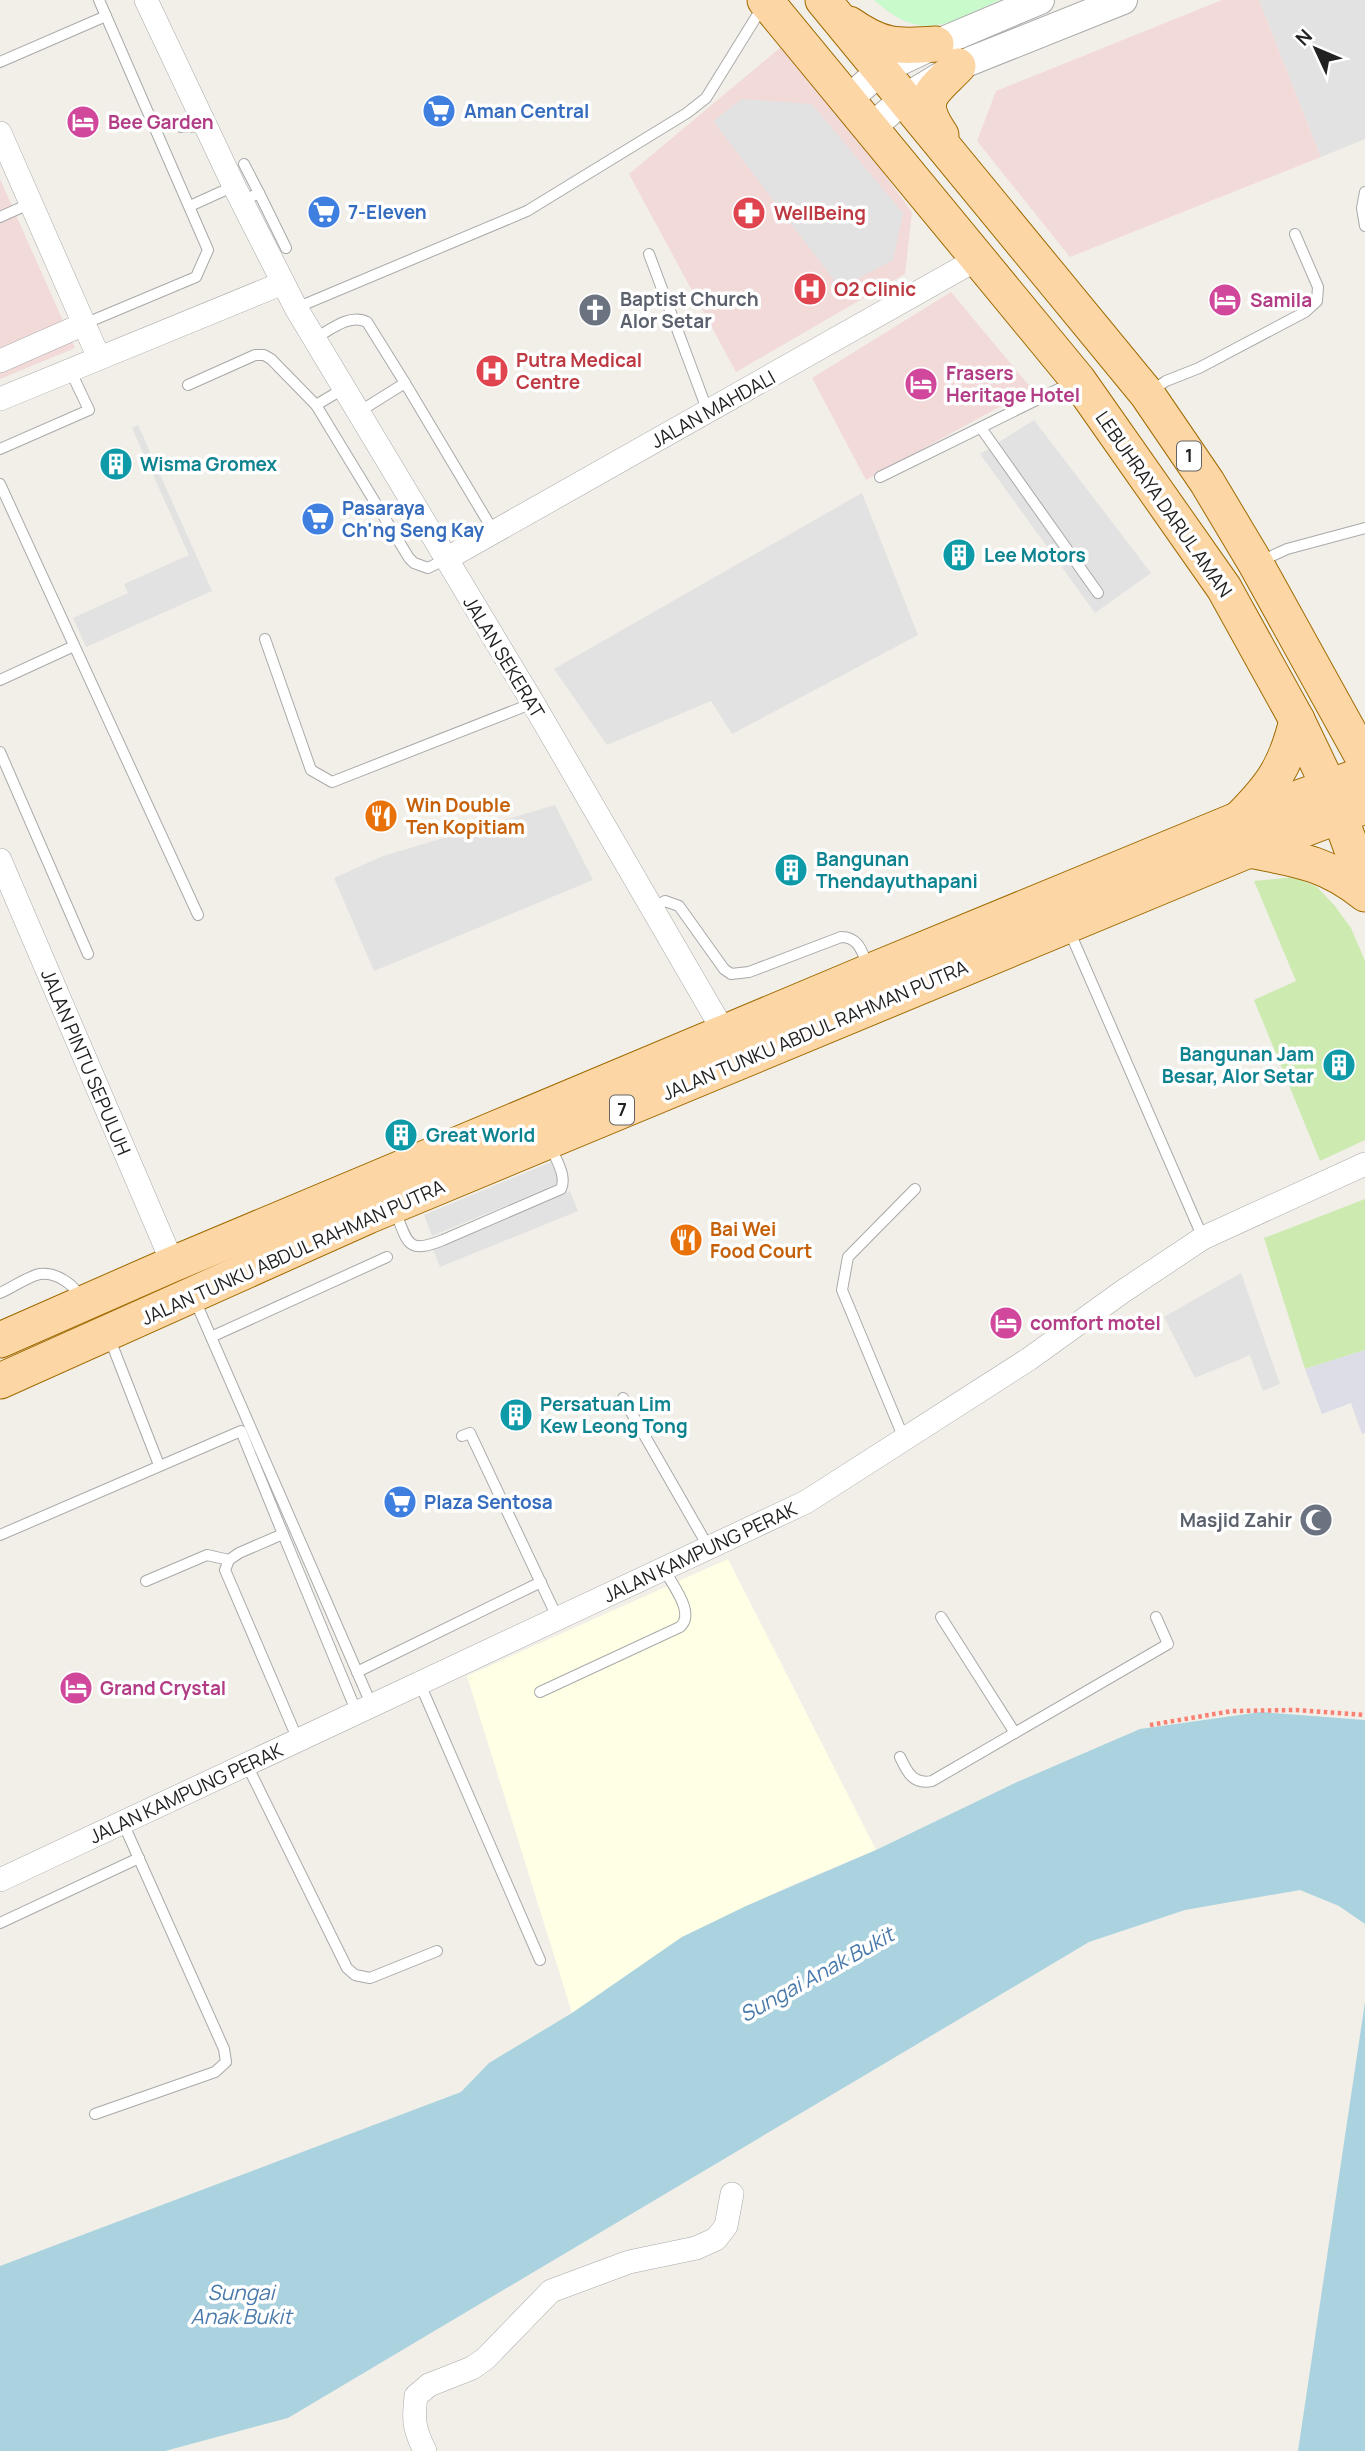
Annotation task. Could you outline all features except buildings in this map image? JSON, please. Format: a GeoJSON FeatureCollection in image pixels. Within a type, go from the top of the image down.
{"type":"FeatureCollection","features":[{"type":"Feature","properties":{"kind":"main road","name":"LEBUHRAYA DARUL AMAN"},"geometry":{"type":"LineString","coordinates":[[766,1],[1078,380],[1224,588],[1345,803],[1365,885]]}},
{"type":"Feature","properties":{"kind":"main road"},"geometry":{"type":"LineString","coordinates":[[830,8],[867,37],[885,44],[947,55],[927,108],[933,124],[971,180]]}},
{"type":"Feature","properties":{"kind":"main road","name":"LEBUHRAYA DARUL AMAN"},"geometry":{"type":"LineString","coordinates":[[830,8],[1147,394],[1207,482],[1256,564],[1365,761]]}},
{"type":"Feature","properties":{"kind":"main road"},"geometry":{"type":"LineString","coordinates":[[1297,720],[1283,765],[1264,794],[1243,835],[1344,877],[1365,894]]}},
{"type":"Feature","properties":{"kind":"main road","name":"JALAN TUNKU ABDUL RAHMAN PUTRA"},"geometry":{"type":"LineString","coordinates":[[0,1340],[173,1264],[871,971],[1243,835],[1345,803],[1365,774]]}},
{"type":"Feature","properties":{"kind":"main road","name":"JALAN TUNKU ABDUL RAHMAN PUTRA"},"geometry":{"type":"LineString","coordinates":[[0,1381],[393,1206],[1067,926],[1243,835]]}},
{"type":"Feature","properties":{"kind":"street","name":"JALAN SEKERAT"},"geometry":{"type":"LineString","coordinates":[[146,0],[206,126],[245,193],[296,308],[533,703],[724,1032]]}},
{"type":"Feature","properties":{"kind":"street"},"geometry":{"type":"LineString","coordinates":[[870,129],[947,55],[1040,0]]}},
{"type":"Feature","properties":{"kind":"street"},"geometry":{"type":"LineString","coordinates":[[849,99],[881,70],[947,55],[1122,0]]}},
{"type":"Feature","properties":{"kind":"street"},"geometry":{"type":"LineString","coordinates":[[0,133],[99,358]]}},
{"type":"Feature","properties":{"kind":"street","name":"JALAN MAHDALI"},"geometry":{"type":"LineString","coordinates":[[446,559],[979,258]]}},
{"type":"Feature","properties":{"kind":"street"},"geometry":{"type":"LineString","coordinates":[[0,399],[283,283]]}},
{"type":"Feature","properties":{"kind":"street"},"geometry":{"type":"LineString","coordinates":[[0,361],[83,324]]}},
{"type":"Feature","properties":{"kind":"street","name":"JALAN PINTU SEPULUH"},"geometry":{"type":"LineString","coordinates":[[0,860],[173,1264]]}},
{"type":"Feature","properties":{"kind":"street","name":"JALAN KAMPUNG PERAK"},"geometry":{"type":"LineString","coordinates":[[0,1880],[806,1502],[1029,1359],[1203,1238],[1365,1164]]}},
{"type":"Feature","properties":{"kind":"street"},"geometry":{"type":"LineString","coordinates":[[425,2451],[415,2432],[414,2417],[416,2396],[429,2385],[472,2368],[485,2359],[551,2291],[629,2262],[696,2248],[716,2239],[726,2226],[732,2194]]}},
{"type":"Feature","properties":{"kind":"lane"},"geometry":{"type":"LineString","coordinates":[[83,324],[196,277],[208,250],[99,0]]}},
{"type":"Feature","properties":{"kind":"lane"},"geometry":{"type":"LineString","coordinates":[[296,308],[527,211],[687,113],[706,98],[766,1]]}},
{"type":"Feature","properties":{"kind":"lane"},"geometry":{"type":"LineString","coordinates":[[0,62],[106,16]]}},
{"type":"Feature","properties":{"kind":"lane"},"geometry":{"type":"LineString","coordinates":[[181,127],[206,126]]}},
{"type":"Feature","properties":{"kind":"lane"},"geometry":{"type":"LineString","coordinates":[[244,164],[245,193],[286,248]]}},
{"type":"Feature","properties":{"kind":"lane"},"geometry":{"type":"LineString","coordinates":[[1365,192],[1362,208],[1365,226]]}},
{"type":"Feature","properties":{"kind":"lane"},"geometry":{"type":"LineString","coordinates":[[190,206],[245,193]]}},
{"type":"Feature","properties":{"kind":"lane"},"geometry":{"type":"LineString","coordinates":[[0,217],[31,203]]}},
{"type":"Feature","properties":{"kind":"lane"},"geometry":{"type":"LineString","coordinates":[[1147,394],[1166,381],[1199,368],[1305,312],[1317,300],[1318,287],[1295,234]]}},
{"type":"Feature","properties":{"kind":"lane"},"geometry":{"type":"LineString","coordinates":[[649,254],[708,412]]}},
{"type":"Feature","properties":{"kind":"lane"},"geometry":{"type":"LineString","coordinates":[[314,340],[345,322],[361,319],[368,322],[494,532]]}},
{"type":"Feature","properties":{"kind":"lane"},"geometry":{"type":"LineString","coordinates":[[188,384],[256,355],[264,355],[278,364],[316,405],[409,558],[428,568],[446,559]]}},
{"type":"Feature","properties":{"kind":"lane"},"geometry":{"type":"LineString","coordinates":[[0,449],[89,410],[70,370]]}},
{"type":"Feature","properties":{"kind":"lane"},"geometry":{"type":"LineString","coordinates":[[880,477],[1078,380]]}},
{"type":"Feature","properties":{"kind":"lane"},"geometry":{"type":"LineString","coordinates":[[357,413],[405,383]]}},
{"type":"Feature","properties":{"kind":"lane"},"geometry":{"type":"LineString","coordinates":[[316,405],[343,389]]}},
{"type":"Feature","properties":{"kind":"lane"},"geometry":{"type":"LineString","coordinates":[[981,428],[1098,593]]}},
{"type":"Feature","properties":{"kind":"lane"},"geometry":{"type":"LineString","coordinates":[[0,484],[198,915]]}},
{"type":"Feature","properties":{"kind":"lane"},"geometry":{"type":"LineString","coordinates":[[1256,564],[1287,549],[1365,528]]}},
{"type":"Feature","properties":{"kind":"lane"},"geometry":{"type":"LineString","coordinates":[[265,639],[311,770],[332,782],[533,703]]}},
{"type":"Feature","properties":{"kind":"lane"},"geometry":{"type":"LineString","coordinates":[[0,680],[75,646]]}},
{"type":"Feature","properties":{"kind":"lane"},"geometry":{"type":"LineString","coordinates":[[0,752],[88,954]]}},
{"type":"Feature","properties":{"kind":"lane"},"geometry":{"type":"LineString","coordinates":[[652,908],[665,901],[679,906],[724,969],[732,974],[749,972],[841,937],[855,940],[871,971]]}},
{"type":"Feature","properties":{"kind":"lane"},"geometry":{"type":"LineString","coordinates":[[1067,926],[1203,1238]]}},
{"type":"Feature","properties":{"kind":"lane"},"geometry":{"type":"LineString","coordinates":[[393,1206],[407,1241],[415,1246],[424,1248],[456,1235],[561,1189],[563,1176],[549,1141]]}},
{"type":"Feature","properties":{"kind":"lane"},"geometry":{"type":"LineString","coordinates":[[905,1441],[842,1290],[848,1257],[915,1189]]}},
{"type":"Feature","properties":{"kind":"lane"},"geometry":{"type":"LineString","coordinates":[[211,1337],[387,1257]]}},
{"type":"Feature","properties":{"kind":"lane"},"geometry":{"type":"LineString","coordinates":[[0,1293],[40,1274],[48,1275],[70,1284],[83,1304]]}},
{"type":"Feature","properties":{"kind":"lane"},"geometry":{"type":"LineString","coordinates":[[193,1296],[357,1672],[364,1709]]}},
{"type":"Feature","properties":{"kind":"lane"},"geometry":{"type":"LineString","coordinates":[[108,1334],[159,1465]]}},
{"type":"Feature","properties":{"kind":"lane"},"geometry":{"type":"LineString","coordinates":[[623,1398],[709,1548]]}},
{"type":"Feature","properties":{"kind":"lane"},"geometry":{"type":"LineString","coordinates":[[0,1535],[241,1431],[283,1534],[364,1709]]}},
{"type":"Feature","properties":{"kind":"lane"},"geometry":{"type":"LineString","coordinates":[[466,1434],[558,1619]]}},
{"type":"Feature","properties":{"kind":"lane"},"geometry":{"type":"LineString","coordinates":[[146,1581],[207,1555],[229,1560],[283,1534]]}},
{"type":"Feature","properties":{"kind":"lane"},"geometry":{"type":"LineString","coordinates":[[229,1560],[225,1570],[299,1740]]}},
{"type":"Feature","properties":{"kind":"lane"},"geometry":{"type":"LineString","coordinates":[[540,1692],[685,1623],[687,1612],[664,1569]]}},
{"type":"Feature","properties":{"kind":"lane"},"geometry":{"type":"LineString","coordinates":[[357,1672],[541,1582]]}},
{"type":"Feature","properties":{"kind":"lane"},"geometry":{"type":"LineString","coordinates":[[941,1617],[1015,1733]]}},
{"type":"Feature","properties":{"kind":"lane"},"geometry":{"type":"LineString","coordinates":[[900,1757],[914,1780],[923,1783],[932,1781],[1168,1644],[1156,1617]]}},
{"type":"Feature","properties":{"kind":"lane"},"geometry":{"type":"LineString","coordinates":[[420,1684],[541,1960]]}},
{"type":"Feature","properties":{"kind":"lane"},"geometry":{"type":"LineString","coordinates":[[247,1765],[347,1968],[355,1975],[370,1978],[437,1951]]}},
{"type":"Feature","properties":{"kind":"lane"},"geometry":{"type":"LineString","coordinates":[[95,2114],[215,2072],[226,2062],[224,2049],[123,1823]]}},
{"type":"Feature","properties":{"kind":"lane"},"geometry":{"type":"LineString","coordinates":[[0,1923],[139,1858]]}},
{"type":"Feature","properties":{"kind":"path"},"geometry":{"type":"LineString","coordinates":[[1150,1725],[1232,1711],[1297,1710],[1365,1715]]}},
{"type":"Feature","properties":{"kind":"shaded area"},"geometry":{"type":"Polygon","coordinates":[[[1222,0],[1259,0],[1321,157],[1070,257],[977,141],[996,91],[1222,0]]]}},
{"type":"Feature","properties":{"kind":"shaded area"},"geometry":{"type":"Polygon","coordinates":[[[1259,0],[1365,0],[1365,139],[1321,157],[1259,0]]]}},
{"type":"Feature","properties":{"kind":"shaded area"},"geometry":{"type":"Polygon","coordinates":[[[787,42],[912,212],[905,274],[736,372],[629,174],[787,42]]]}},
{"type":"Feature","properties":{"kind":"shaded area"},"geometry":{"type":"Polygon","coordinates":[[[742,99],[812,104],[903,213],[893,260],[840,288],[713,121],[742,99]]]}},
{"type":"Feature","properties":{"kind":"shaded area"},"geometry":{"type":"Polygon","coordinates":[[[0,179],[75,348],[0,379],[0,179]]]}},
{"type":"Feature","properties":{"kind":"shaded area","name":"Frasers Heritage Hotel"},"geometry":{"type":"Polygon","coordinates":[[[951,292],[1032,389],[866,480],[812,378],[951,292]]]}},
{"type":"Feature","properties":{"kind":"shaded area"},"geometry":{"type":"Polygon","coordinates":[[[1034,420],[1151,573],[1095,613],[980,454],[1034,420]]]}},
{"type":"Feature","properties":{"kind":"shaded area"},"geometry":{"type":"Polygon","coordinates":[[[138,425],[212,591],[86,647],[73,618],[128,593],[124,584],[189,555],[132,428],[138,425]]]}},
{"type":"Feature","properties":{"kind":"shaded area"},"geometry":{"type":"Polygon","coordinates":[[[862,493],[918,635],[732,734],[711,701],[607,745],[554,669],[862,493]]]}},
{"type":"Feature","properties":{"kind":"shaded area"},"geometry":{"type":"Polygon","coordinates":[[[555,805],[593,880],[374,971],[334,878],[383,856],[555,805]]]}},
{"type":"Feature","properties":{"kind":"shaded area"},"geometry":{"type":"Polygon","coordinates":[[[551,1162],[560,1183],[432,1236],[424,1215],[551,1162]]]}},
{"type":"Feature","properties":{"kind":"shaded area"},"geometry":{"type":"Polygon","coordinates":[[[570,1191],[578,1211],[440,1267],[432,1247],[570,1191]]]}},
{"type":"Feature","properties":{"kind":"shaded area"},"geometry":{"type":"Polygon","coordinates":[[[1241,1273],[1280,1384],[1263,1391],[1250,1355],[1195,1378],[1164,1317],[1241,1273]]]}},
{"type":"Feature","properties":{"kind":"shaded area"},"geometry":{"type":"Polygon","coordinates":[[[1365,1350],[1365,1433],[1362,1434],[1351,1403],[1322,1414],[1305,1369],[1365,1350]]]}},
{"type":"Feature","properties":{"kind":"shaded area"},"geometry":{"type":"Polygon","coordinates":[[[728,1559],[876,1850],[792,1885],[682,1937],[572,2013],[467,1676],[728,1559]]]}},
{"type":"Feature","properties":{"kind":"green space"},"geometry":{"type":"Polygon","coordinates":[[[874,0],[1000,0],[950,22],[922,26],[892,14],[874,0]]]}},
{"type":"Feature","properties":{"kind":"green space"},"geometry":{"type":"Polygon","coordinates":[[[1294,877],[1317,887],[1335,906],[1351,928],[1365,961],[1365,1140],[1320,1161],[1254,1000],[1296,981],[1254,881],[1294,877]]]}},
{"type":"Feature","properties":{"kind":"green space"},"geometry":{"type":"Polygon","coordinates":[[[1365,1199],[1365,1350],[1305,1369],[1264,1238],[1365,1199]]]}},
{"type":"Feature","properties":{"kind":"water","name":"Sungai Anak Bukit"},"geometry":{"type":"Polygon","coordinates":[[[1261,1712],[1365,1720],[1365,1924],[1339,1906],[1300,1890],[1185,1910],[1089,1942],[288,2418],[165,2451],[0,2451],[0,2266],[461,2092],[489,2063],[572,2013],[682,1937],[876,1850],[1015,1783],[1140,1729],[1261,1712]]]}},
{"type":"Feature","properties":{"kind":"water"},"geometry":{"type":"Polygon","coordinates":[[[1365,2002],[1365,2451],[1298,2451],[1365,2002]]]}},
{"type":"Feature","properties":{"kind":"place","name":"Aman Central"},"geometry":{"type":"Point","coordinates":[439,111]}},
{"type":"Feature","properties":{"kind":"place","name":"Bee Garden"},"geometry":{"type":"Point","coordinates":[83,122]}},
{"type":"Feature","properties":{"kind":"place","name":"7-Eleven"},"geometry":{"type":"Point","coordinates":[324,212]}},
{"type":"Feature","properties":{"kind":"place","name":"WellBeing"},"geometry":{"type":"Point","coordinates":[749,213]}},
{"type":"Feature","properties":{"kind":"place","name":"O2 Clinic"},"geometry":{"type":"Point","coordinates":[810,289]}},
{"type":"Feature","properties":{"kind":"place","name":"Samila"},"geometry":{"type":"Point","coordinates":[1225,300]}},
{"type":"Feature","properties":{"kind":"place","name":"Baptist Church Alor Setar"},"geometry":{"type":"Point","coordinates":[595,310]}},
{"type":"Feature","properties":{"kind":"place","name":"Putra Medical Centre"},"geometry":{"type":"Point","coordinates":[492,371]}},
{"type":"Feature","properties":{"kind":"place","name":"Frasers Heritage Hotel"},"geometry":{"type":"Point","coordinates":[921,384]}},
{"type":"Feature","properties":{"kind":"place","name":"Wisma Gromex"},"geometry":{"type":"Point","coordinates":[116,464]}},
{"type":"Feature","properties":{"kind":"place","name":"Pasaraya Ch'ng Seng Kay"},"geometry":{"type":"Point","coordinates":[318,519]}},
{"type":"Feature","properties":{"kind":"place","name":"Lee Motors"},"geometry":{"type":"Point","coordinates":[959,555]}},
{"type":"Feature","properties":{"kind":"place","name":"Win Double Ten Kopitiam"},"geometry":{"type":"Point","coordinates":[381,816]}},
{"type":"Feature","properties":{"kind":"place","name":"Bangunan Thendayuthapani"},"geometry":{"type":"Point","coordinates":[791,870]}},
{"type":"Feature","properties":{"kind":"place","name":"Bangunan Jam Besar, Alor Setar"},"geometry":{"type":"Point","coordinates":[1339,1065]}},
{"type":"Feature","properties":{"kind":"place","name":"Great World"},"geometry":{"type":"Point","coordinates":[401,1135]}},
{"type":"Feature","properties":{"kind":"place","name":"Bai Wei Food Court"},"geometry":{"type":"Point","coordinates":[686,1240]}},
{"type":"Feature","properties":{"kind":"place","name":"comfort motel"},"geometry":{"type":"Point","coordinates":[1006,1323]}},
{"type":"Feature","properties":{"kind":"place","name":"Persatuan Lim Kew Leong Tong"},"geometry":{"type":"Point","coordinates":[516,1415]}},
{"type":"Feature","properties":{"kind":"place","name":"Plaza Sentosa"},"geometry":{"type":"Point","coordinates":[400,1502]}},
{"type":"Feature","properties":{"kind":"place","name":"Masjid Zahir"},"geometry":{"type":"Point","coordinates":[1316,1520]}},
{"type":"Feature","properties":{"kind":"place","name":"Grand Crystal"},"geometry":{"type":"Point","coordinates":[76,1688]}}]}
